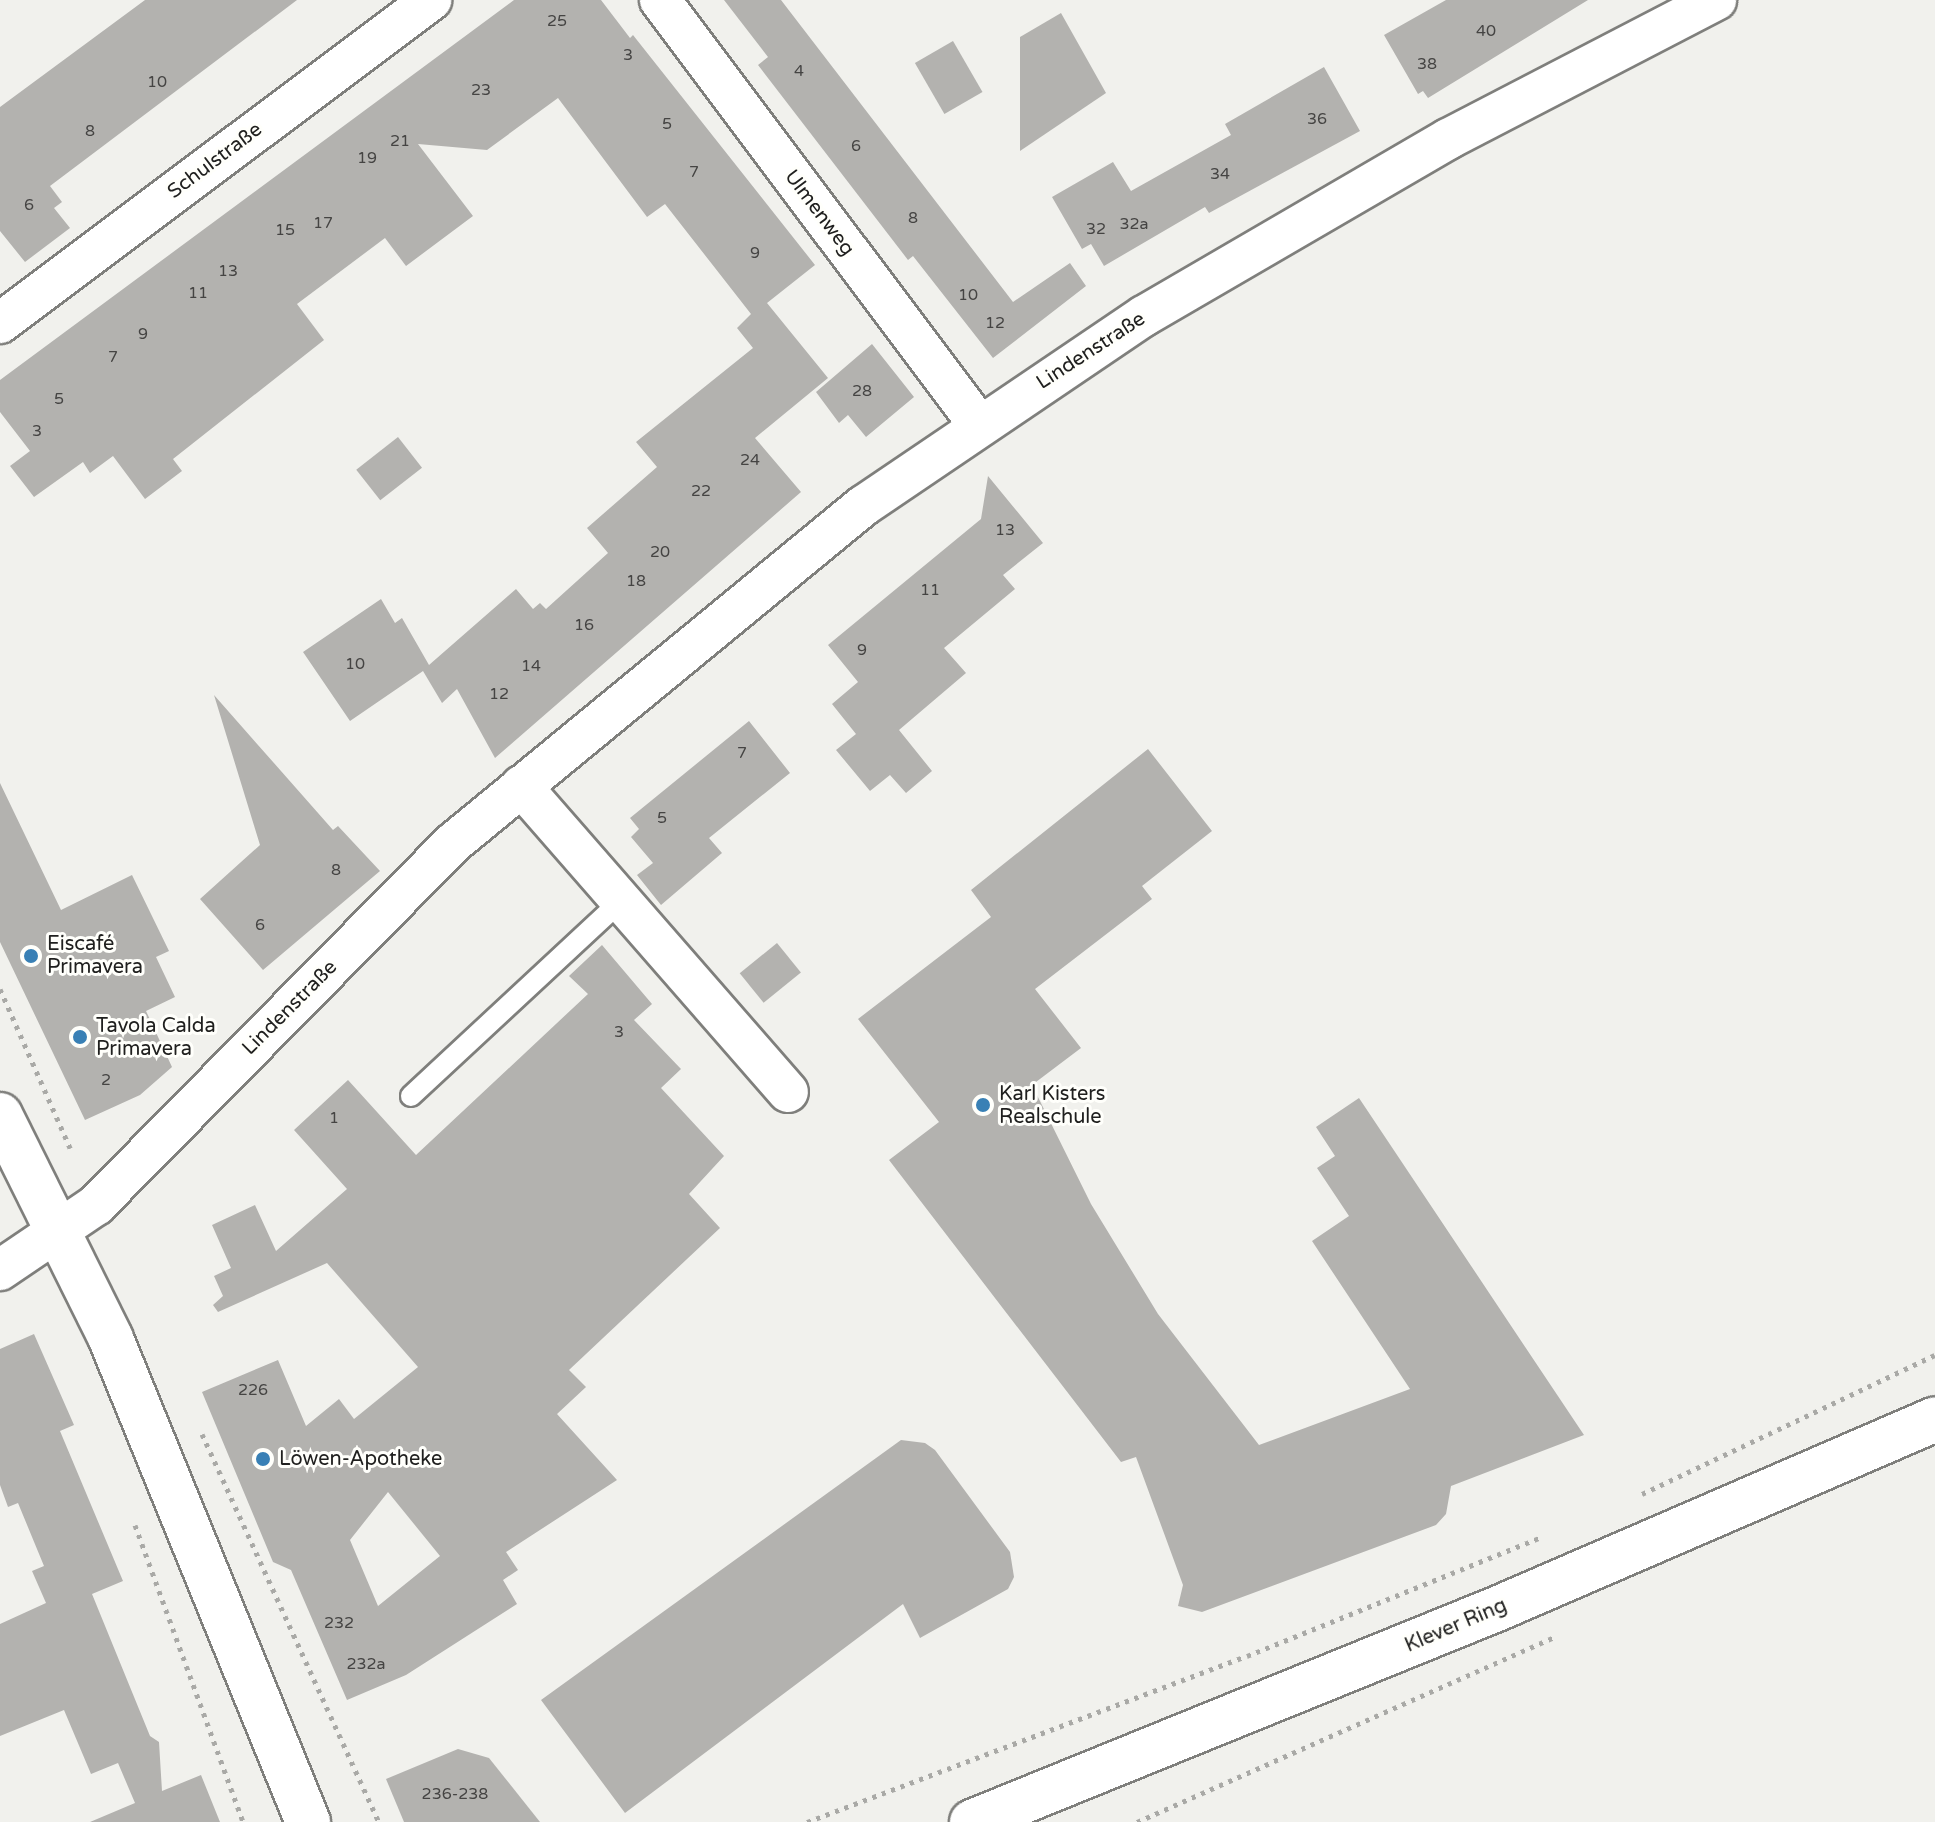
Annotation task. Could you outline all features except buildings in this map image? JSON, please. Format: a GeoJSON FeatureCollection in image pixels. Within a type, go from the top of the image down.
{"type":"FeatureCollection","features":[{"type":"Feature","properties":{"kind":"main road"},"geometry":{"type":"LineString","coordinates":[[0,1115],[111,1339],[308,1822]]}},
{"type":"Feature","properties":{"kind":"main road","name":"Klever Ring"},"geometry":{"type":"LineString","coordinates":[[972,1822],[1499,1608],[1935,1419]]}},
{"type":"Feature","properties":{"kind":"street","name":"Schulstraße"},"geometry":{"type":"LineString","coordinates":[[0,323],[431,0]]}},
{"type":"Feature","properties":{"kind":"street","name":"Ulmenweg"},"geometry":{"type":"LineString","coordinates":[[660,0],[979,425]]}},
{"type":"Feature","properties":{"kind":"street","name":"Lindenstraße"},"geometry":{"type":"LineString","coordinates":[[0,1270],[61,1233],[96,1205],[453,843],[851,515],[979,425],[1144,316],[1448,139],[1716,0]]}},
{"type":"Feature","properties":{"kind":"street"},"geometry":{"type":"LineString","coordinates":[[521,786],[788,1092]]}},
{"type":"Feature","properties":{"kind":"lane"},"geometry":{"type":"LineString","coordinates":[[411,1096],[621,901]]}},
{"type":"Feature","properties":{"kind":"path"},"geometry":{"type":"LineString","coordinates":[[1629,1499],[1935,1355]]}},
{"type":"Feature","properties":{"kind":"path"},"geometry":{"type":"LineString","coordinates":[[129,1509],[243,1822]]}},
{"type":"Feature","properties":{"kind":"path"},"geometry":{"type":"LineString","coordinates":[[807,1822],[1247,1656],[1557,1531]]}},
{"type":"Feature","properties":{"kind":"place","name":"Eiscafé Primavera"},"geometry":{"type":"Point","coordinates":[31,956]}},
{"type":"Feature","properties":{"kind":"place","name":"Tavola Calda Primavera"},"geometry":{"type":"Point","coordinates":[80,1037]}},
{"type":"Feature","properties":{"kind":"place","name":"Karl Kisters Realschule"},"geometry":{"type":"Point","coordinates":[983,1105]}},
{"type":"Feature","properties":{"kind":"place","name":"Löwen-Apotheke"},"geometry":{"type":"Point","coordinates":[263,1459]}}]}
